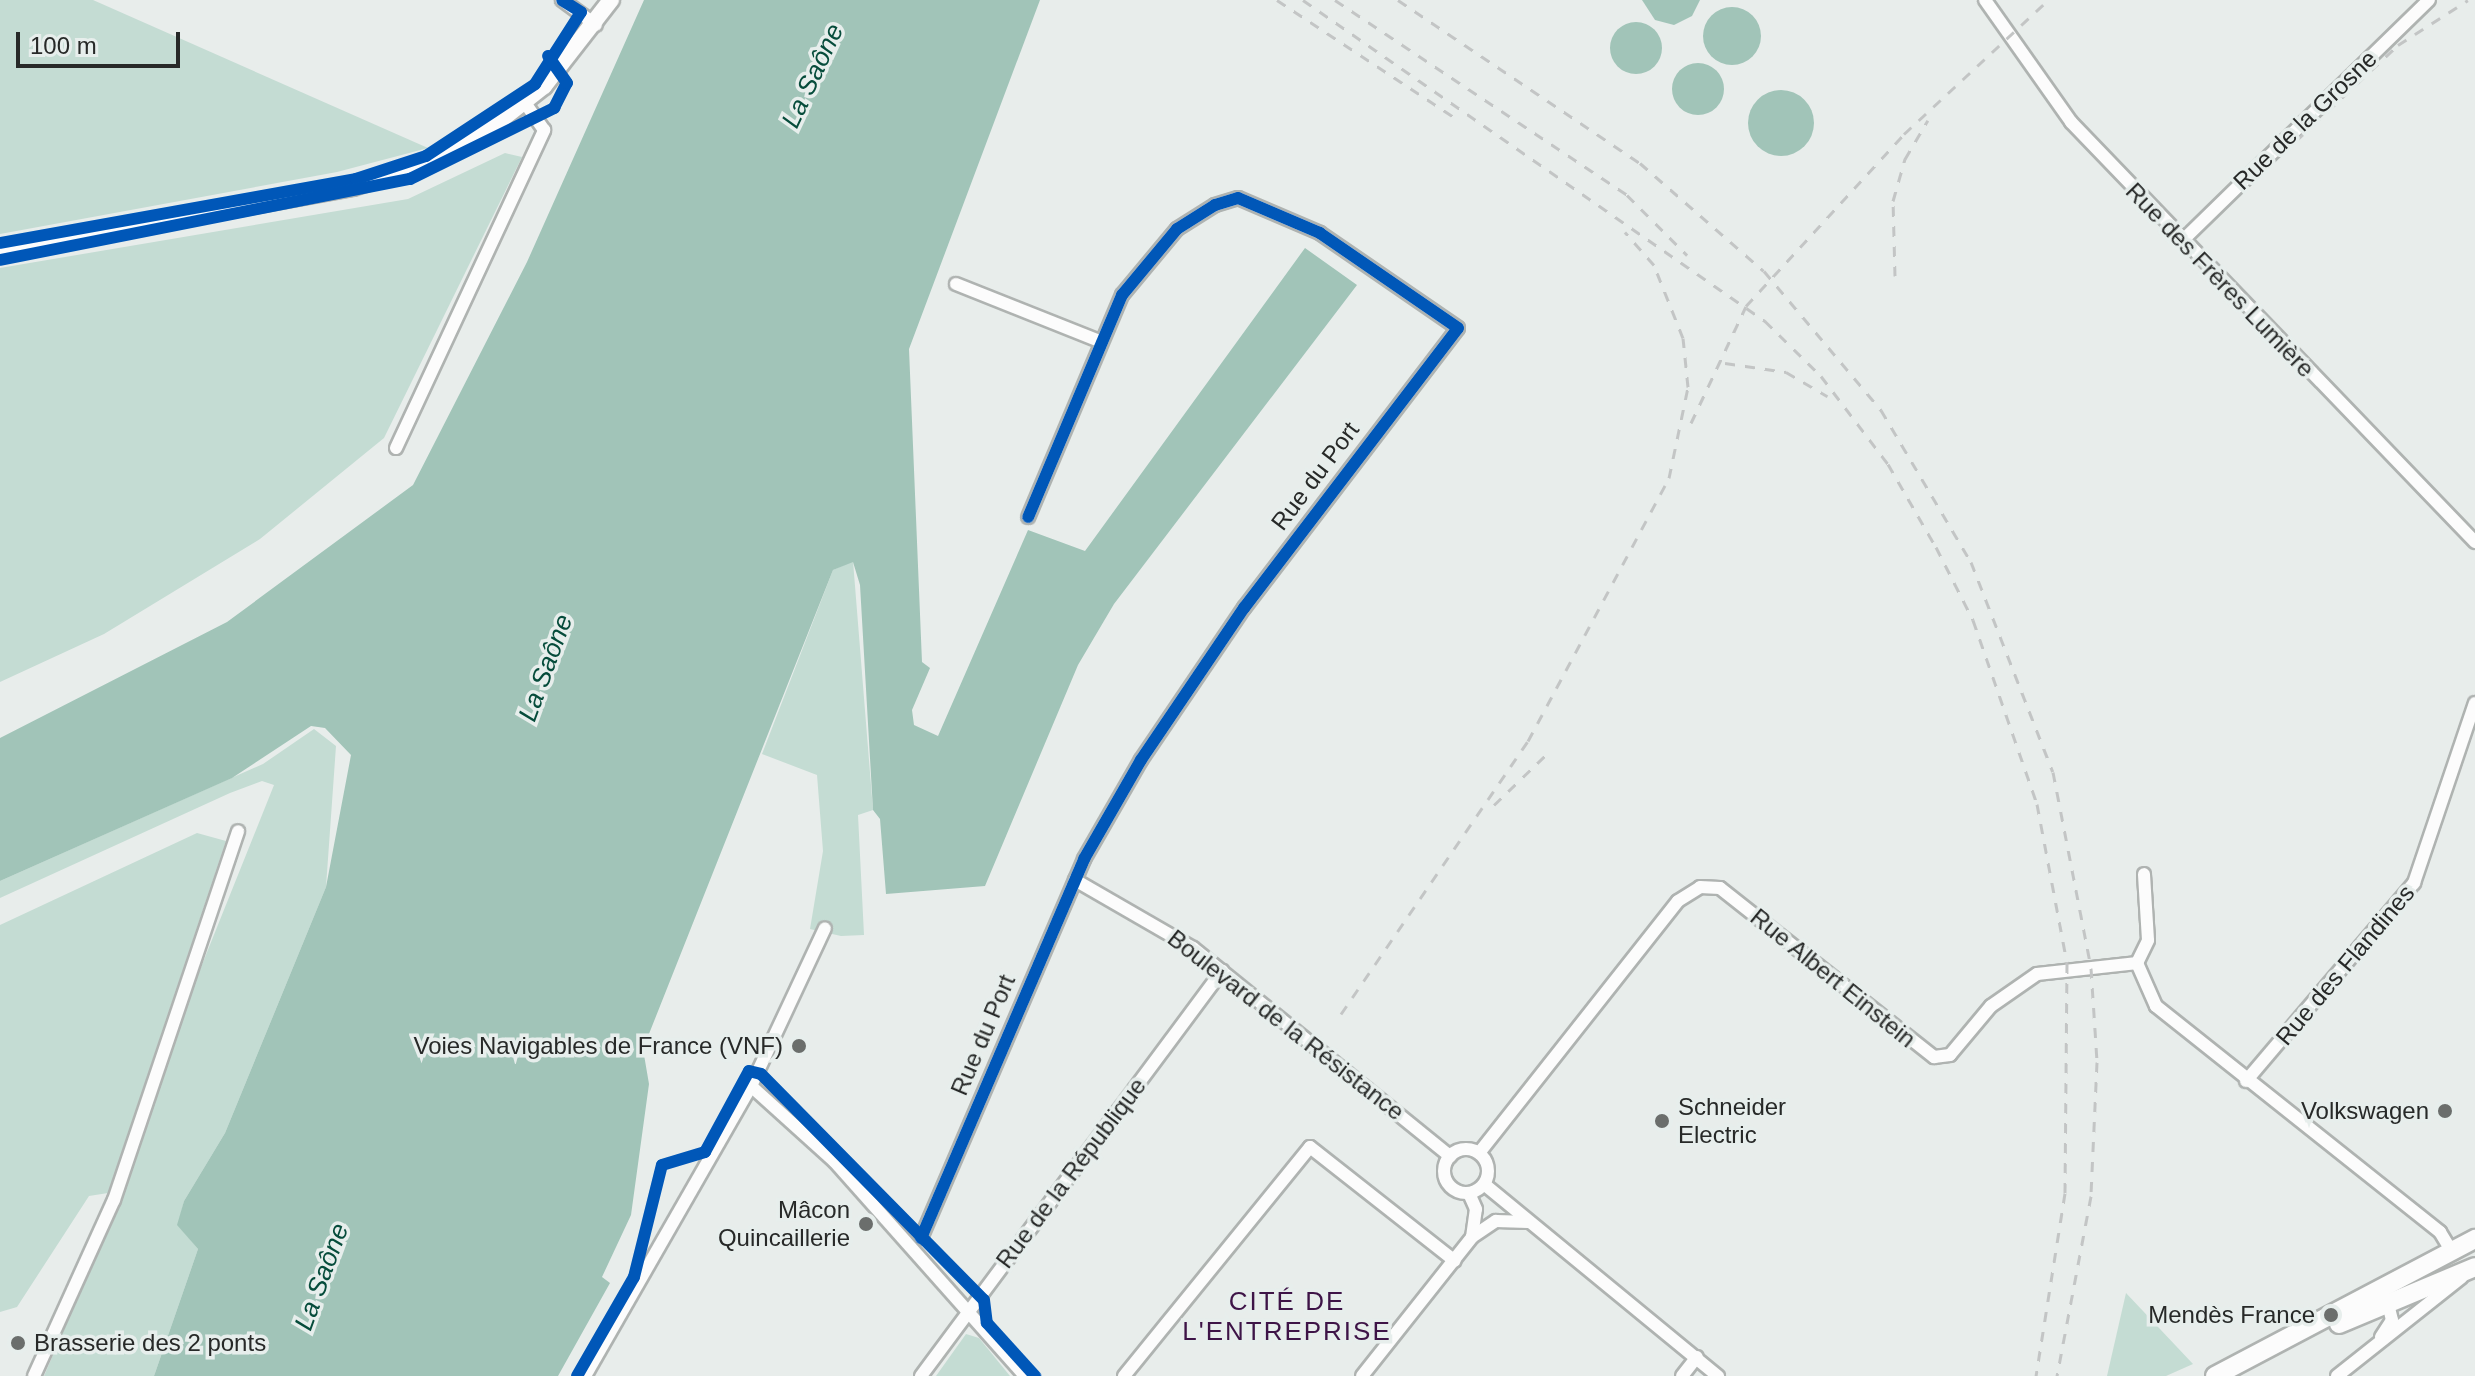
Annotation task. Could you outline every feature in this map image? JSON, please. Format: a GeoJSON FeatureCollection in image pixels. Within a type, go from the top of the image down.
{"type":"FeatureCollection","features":[{"type":"Feature","properties":{"kind":"main road"},"geometry":{"type":"LineString","coordinates":[[0,251],[381,180],[451,153],[525,103],[596,25],[611,0]]}},
{"type":"Feature","properties":{"kind":"main road"},"geometry":{"type":"LineString","coordinates":[[2215,1376],[2306,1334],[2475,1239]]}},
{"type":"Feature","properties":{"kind":"main road"},"geometry":{"type":"LineString","coordinates":[[2306,1334],[2389,1308],[2469,1272]]}},
{"type":"Feature","properties":{"kind":"street"},"geometry":{"type":"LineString","coordinates":[[562,0],[596,25]]}},
{"type":"Feature","properties":{"kind":"street","name":"Rue de la Grosne"},"geometry":{"type":"LineString","coordinates":[[2182,241],[2429,0]]}},
{"type":"Feature","properties":{"kind":"street","name":"Rue des Frères Lumière"},"geometry":{"type":"LineString","coordinates":[[1992,3],[2071,122],[2182,241],[2475,542]]}},
{"type":"Feature","properties":{"kind":"street"},"geometry":{"type":"LineString","coordinates":[[396,448],[544,130],[525,103]]}},
{"type":"Feature","properties":{"kind":"street","name":"Rue du Port"},"geometry":{"type":"LineString","coordinates":[[921,1238],[1075,880],[1184,693],[1458,328],[1351,251],[1238,198],[1196,214],[1164,242],[1131,282],[1099,341],[1028,517]]}},
{"type":"Feature","properties":{"kind":"street"},"geometry":{"type":"LineString","coordinates":[[956,284],[1099,341]]}},
{"type":"Feature","properties":{"kind":"street","name":"Rue des Flandines"},"geometry":{"type":"LineString","coordinates":[[2246,1081],[2414,883],[2475,703]]}},
{"type":"Feature","properties":{"kind":"street"},"geometry":{"type":"LineString","coordinates":[[34,1376],[114,1200],[238,831]]}},
{"type":"Feature","properties":{"kind":"street"},"geometry":{"type":"LineString","coordinates":[[2144,874],[2148,940],[2137,963],[2156,1006],[2246,1081],[2440,1232],[2452,1252]]}},
{"type":"Feature","properties":{"kind":"street","name":"Boulevard de la Résistance"},"geometry":{"type":"LineString","coordinates":[[1075,880],[1160,925],[1222,971],[1450,1156]]}},
{"type":"Feature","properties":{"kind":"street","name":"Rue Albert Einstein"},"geometry":{"type":"LineString","coordinates":[[1479,1153],[1678,901],[1700,887],[1738,900],[1934,1057],[1956,1050],[1991,1006],[2037,974],[2137,963]]}},
{"type":"Feature","properties":{"kind":"street"},"geometry":{"type":"LineString","coordinates":[[585,1376],[751,1086],[825,928]]}},
{"type":"Feature","properties":{"kind":"street","name":"Rue de la République"},"geometry":{"type":"LineString","coordinates":[[921,1376],[1222,971]]}},
{"type":"Feature","properties":{"kind":"street"},"geometry":{"type":"LineString","coordinates":[[751,1086],[835,1162],[1025,1376]]}},
{"type":"Feature","properties":{"kind":"street"},"geometry":{"type":"LineString","coordinates":[[1124,1376],[1305,1150],[1315,1150],[1455,1261]]}},
{"type":"Feature","properties":{"kind":"street"},"geometry":{"type":"LineString","coordinates":[[1469,1193],[1484,1184],[1488,1171],[1479,1153],[1450,1156],[1446,1180],[1469,1193],[1476,1209],[1472,1237]]}},
{"type":"Feature","properties":{"kind":"street"},"geometry":{"type":"LineString","coordinates":[[1484,1184],[1713,1371]]}},
{"type":"Feature","properties":{"kind":"street"},"geometry":{"type":"LineString","coordinates":[[1362,1376],[1472,1237],[1496,1221],[1532,1222]]}},
{"type":"Feature","properties":{"kind":"street"},"geometry":{"type":"LineString","coordinates":[[2337,1376],[2469,1272]]}},
{"type":"Feature","properties":{"kind":"street"},"geometry":{"type":"LineString","coordinates":[[2372,1347],[2388,1329],[2389,1308]]}},
{"type":"Feature","properties":{"kind":"street"},"geometry":{"type":"LineString","coordinates":[[1682,1376],[1697,1357]]}},
{"type":"Feature","properties":{"kind":"street"},"geometry":{"type":"LineString","coordinates":[[1698,1376],[1713,1371]]}},
{"type":"Feature","properties":{"kind":"shaded area"},"geometry":{"type":"Polygon","coordinates":[[[0,0],[93,0],[428,148],[337,172],[0,234],[0,0]]]}},
{"type":"Feature","properties":{"kind":"shaded area"},"geometry":{"type":"Polygon","coordinates":[[[505,153],[522,157],[384,438],[260,539],[104,634],[0,682],[0,268],[408,199],[505,153]]]}},
{"type":"Feature","properties":{"kind":"shaded area"},"geometry":{"type":"Polygon","coordinates":[[[853,561],[873,810],[858,815],[864,935],[841,936],[810,929],[823,851],[817,775],[762,754],[833,570],[853,561]]]}},
{"type":"Feature","properties":{"kind":"shaded area"},"geometry":{"type":"Polygon","coordinates":[[[314,729],[336,746],[326,887],[225,1133],[184,1201],[178,1225],[198,1249],[154,1376],[44,1376],[125,1187],[187,1002],[274,785],[262,781],[230,793],[0,898],[0,881],[263,764],[314,729]]]}},
{"type":"Feature","properties":{"kind":"shaded area"},"geometry":{"type":"Polygon","coordinates":[[[197,833],[226,841],[108,1193],[89,1196],[17,1307],[0,1312],[0,925],[197,833]]]}},
{"type":"Feature","properties":{"kind":"shaded area"},"geometry":{"type":"Polygon","coordinates":[[[2126,1293],[2193,1364],[2166,1376],[2107,1376],[2126,1293]]]}},
{"type":"Feature","properties":{"kind":"shaded area"},"geometry":{"type":"Polygon","coordinates":[[[966,1334],[979,1338],[1010,1376],[936,1376],[966,1334]]]}},
{"type":"Feature","properties":{"kind":"water","name":"La Saône"},"geometry":{"type":"Polygon","coordinates":[[[644,0],[1040,0],[909,349],[922,662],[930,668],[912,710],[914,725],[938,736],[1028,530],[1085,551],[1305,248],[1357,285],[1114,604],[1078,665],[985,886],[886,894],[880,819],[873,810],[860,585],[853,562],[833,570],[643,1049],[649,1084],[631,1215],[602,1277],[610,1283],[558,1376],[154,1376],[198,1249],[177,1225],[184,1201],[225,1133],[326,887],[351,755],[325,728],[311,726],[232,778],[0,881],[0,738],[227,622],[413,485],[527,262],[644,0]]]}},
{"type":"Feature","properties":{"kind":"water"},"geometry":{"type":"Polygon","coordinates":[[[1642,0],[1700,0],[1692,16],[1674,25],[1655,20],[1642,0]]]}},
{"type":"Feature","properties":{"kind":"water"},"geometry":{"type":"Polygon","coordinates":[[[1732,7],[1753,15],[1761,36],[1753,57],[1732,65],[1711,57],[1703,36],[1711,15],[1732,7]]]}},
{"type":"Feature","properties":{"kind":"water"},"geometry":{"type":"Polygon","coordinates":[[[1636,22],[1654,30],[1662,48],[1654,66],[1636,74],[1618,66],[1610,48],[1618,30],[1636,22]]]}},
{"type":"Feature","properties":{"kind":"water"},"geometry":{"type":"Polygon","coordinates":[[[1698,63],[1716,71],[1724,89],[1716,107],[1698,115],[1680,107],[1672,89],[1680,71],[1698,63]]]}},
{"type":"Feature","properties":{"kind":"water"},"geometry":{"type":"Polygon","coordinates":[[[1781,90],[1794,93],[1804,100],[1811,110],[1814,123],[1811,136],[1804,146],[1794,153],[1781,156],[1768,153],[1758,146],[1751,136],[1748,123],[1751,110],[1758,100],[1768,93],[1781,90]]]}},
{"type":"Feature","properties":{"kind":"railway"},"geometry":{"type":"LineString","coordinates":[[1277,0],[1454,117]]}},
{"type":"Feature","properties":{"kind":"railway"},"geometry":{"type":"LineString","coordinates":[[1303,0],[1765,321],[1821,376],[1888,464],[1936,547],[1973,620],[2037,804],[2067,963],[2065,1193],[2036,1376]]}},
{"type":"Feature","properties":{"kind":"railway"},"geometry":{"type":"LineString","coordinates":[[1335,0],[1627,195],[1687,255]]}},
{"type":"Feature","properties":{"kind":"railway"},"geometry":{"type":"LineString","coordinates":[[1398,0],[1640,163],[1764,271],[1881,410],[1971,562],[2053,772],[2091,968],[2097,1062],[2091,1196],[2057,1376]]}},
{"type":"Feature","properties":{"kind":"railway"},"geometry":{"type":"LineString","coordinates":[[1691,423],[1746,306],[1904,134],[2048,0]]}},
{"type":"Feature","properties":{"kind":"railway"},"geometry":{"type":"LineString","coordinates":[[2298,139],[2398,45],[2468,0]]}},
{"type":"Feature","properties":{"kind":"railway"},"geometry":{"type":"LineString","coordinates":[[1895,276],[1893,201],[1905,159],[1928,120]]}},
{"type":"Feature","properties":{"kind":"railway"},"geometry":{"type":"LineString","coordinates":[[1341,1014],[1528,741],[1669,478],[1688,387],[1683,338],[1654,265],[1625,232]]}},
{"type":"Feature","properties":{"kind":"railway"},"geometry":{"type":"LineString","coordinates":[[1725,363],[1786,372],[1827,396]]}},
{"type":"Feature","properties":{"kind":"railway"},"geometry":{"type":"LineString","coordinates":[[1494,805],[1550,751]]}},
{"type":"Feature","properties":{"kind":"cycle path"},"geometry":{"type":"LineString","coordinates":[[0,243],[356,179],[426,156],[535,84],[581,12],[562,0]]}},
{"type":"Feature","properties":{"kind":"cycle path"},"geometry":{"type":"LineString","coordinates":[[0,260],[410,179],[554,108],[567,83],[548,56]]}},
{"type":"Feature","properties":{"kind":"cycle path"},"geometry":{"type":"LineString","coordinates":[[921,1238],[1084,859],[1141,760],[1244,608],[1458,328],[1320,233],[1238,198],[1215,205],[1177,229],[1122,295],[1028,517]]}},
{"type":"Feature","properties":{"kind":"cycle path"},"geometry":{"type":"LineString","coordinates":[[577,1376],[634,1277],[662,1165],[705,1152],[749,1071],[761,1074],[984,1300],[987,1323],[1035,1376]]}},
{"type":"Feature","properties":{"kind":"place","name":"Voies Navigables de France (VNF)"},"geometry":{"type":"Point","coordinates":[799,1046]}},
{"type":"Feature","properties":{"kind":"place","name":"Volkswagen"},"geometry":{"type":"Point","coordinates":[2445,1111]}},
{"type":"Feature","properties":{"kind":"place","name":"Schneider Electric"},"geometry":{"type":"Point","coordinates":[1662,1121]}},
{"type":"Feature","properties":{"kind":"place","name":"Mâcon Quincaillerie"},"geometry":{"type":"Point","coordinates":[866,1224]}},
{"type":"Feature","properties":{"kind":"place","name":"Mendès France"},"geometry":{"type":"Point","coordinates":[2331,1315]}},
{"type":"Feature","properties":{"kind":"place","name":"Brasserie des 2 ponts"},"geometry":{"type":"Point","coordinates":[18,1343]}},
{"type":"Feature","properties":{"kind":"district","name":"CITÉ DE L'ENTREPRISE"},"geometry":{"type":"Point","coordinates":[1287,1317]}}]}
